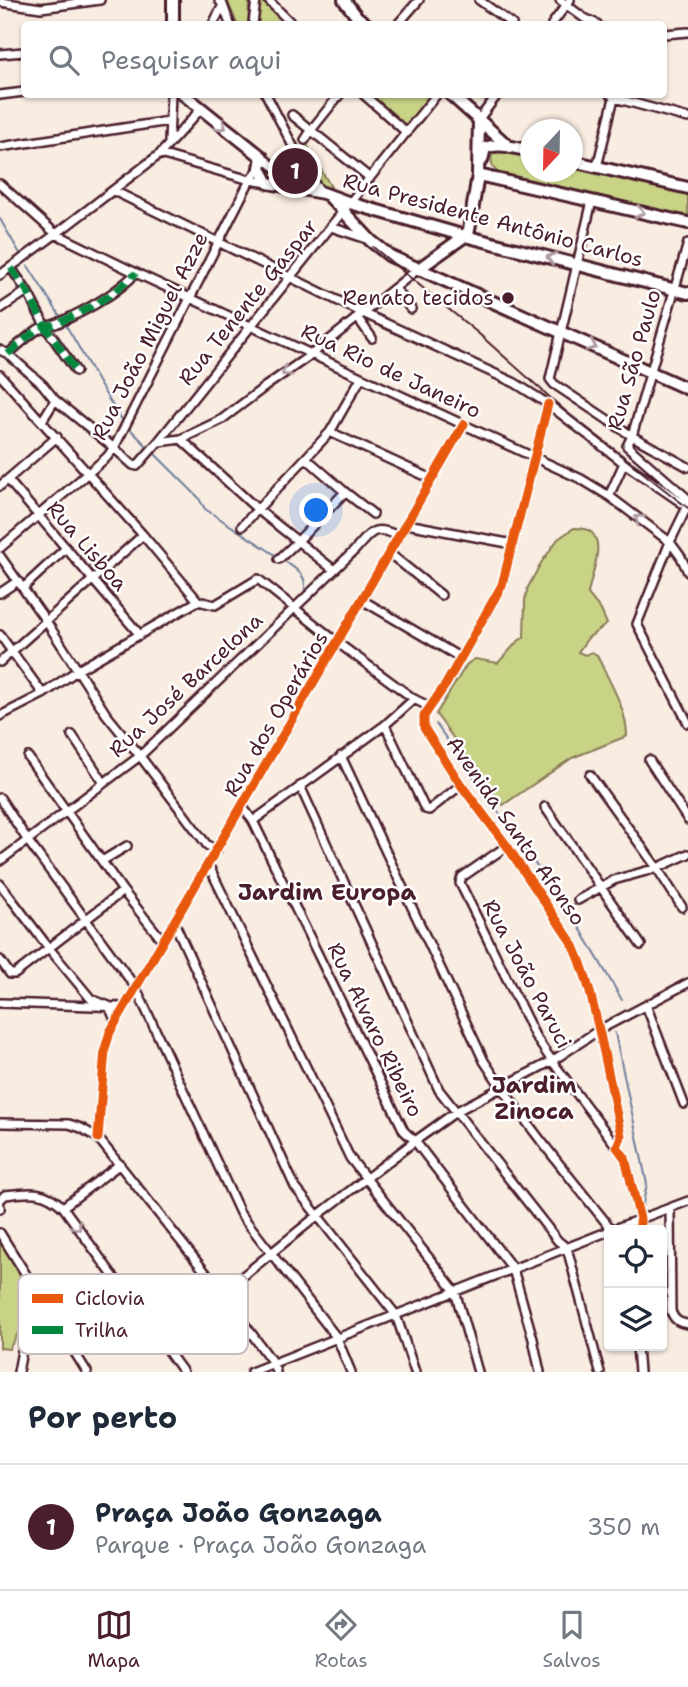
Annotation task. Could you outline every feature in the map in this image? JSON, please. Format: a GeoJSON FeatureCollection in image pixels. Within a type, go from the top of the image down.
{"type":"FeatureCollection","features":[{"type":"Feature","properties":{"kind":"main road"},"geometry":{"type":"LineString","coordinates":[[173,0],[173,21]]}},
{"type":"Feature","properties":{"kind":"main road"},"geometry":{"type":"LineString","coordinates":[[344,0],[362,21]]}},
{"type":"Feature","properties":{"kind":"main road"},"geometry":{"type":"LineString","coordinates":[[185,98],[261,163],[268,183]]}},
{"type":"Feature","properties":{"kind":"main road"},"geometry":{"type":"LineString","coordinates":[[455,98],[509,146]]}},
{"type":"Feature","properties":{"kind":"main road"},"geometry":{"type":"LineString","coordinates":[[417,270],[465,236],[469,230],[478,175],[479,119]]}},
{"type":"Feature","properties":{"kind":"main road"},"geometry":{"type":"LineString","coordinates":[[497,179],[484,172],[484,151],[489,146],[520,149]]}},
{"type":"Feature","properties":{"kind":"main road"},"geometry":{"type":"LineString","coordinates":[[583,164],[688,188]]}},
{"type":"Feature","properties":{"kind":"main road"},"geometry":{"type":"LineString","coordinates":[[478,175],[688,223]]}},
{"type":"Feature","properties":{"kind":"main road","name":"Rua Presidente Antônio Carlos"},"geometry":{"type":"LineString","coordinates":[[268,183],[326,194],[347,207],[688,293]]}},
{"type":"Feature","properties":{"kind":"main road"},"geometry":{"type":"LineString","coordinates":[[347,207],[371,241],[390,256],[688,389]]}},
{"type":"Feature","properties":{"kind":"street"},"geometry":{"type":"LineString","coordinates":[[0,2],[41,8],[56,3],[100,0]]}},
{"type":"Feature","properties":{"kind":"street"},"geometry":{"type":"LineString","coordinates":[[253,21],[256,0]]}},
{"type":"Feature","properties":{"kind":"street"},"geometry":{"type":"LineString","coordinates":[[268,0],[285,21]]}},
{"type":"Feature","properties":{"kind":"street"},"geometry":{"type":"LineString","coordinates":[[401,21],[419,0]]}},
{"type":"Feature","properties":{"kind":"street"},"geometry":{"type":"LineString","coordinates":[[479,0],[508,21]]}},
{"type":"Feature","properties":{"kind":"street"},"geometry":{"type":"LineString","coordinates":[[554,21],[566,1],[590,21]]}},
{"type":"Feature","properties":{"kind":"street"},"geometry":{"type":"LineString","coordinates":[[215,21],[221,3]]}},
{"type":"Feature","properties":{"kind":"street"},"geometry":{"type":"LineString","coordinates":[[221,3],[229,21]]}},
{"type":"Feature","properties":{"kind":"street"},"geometry":{"type":"LineString","coordinates":[[667,34],[688,32]]}},
{"type":"Feature","properties":{"kind":"street"},"geometry":{"type":"LineString","coordinates":[[0,54],[21,52]]}},
{"type":"Feature","properties":{"kind":"street"},"geometry":{"type":"LineString","coordinates":[[0,95],[21,92]]}},
{"type":"Feature","properties":{"kind":"street"},"geometry":{"type":"LineString","coordinates":[[169,143],[171,98]]}},
{"type":"Feature","properties":{"kind":"street"},"geometry":{"type":"LineString","coordinates":[[268,98],[316,187],[326,194]]}},
{"type":"Feature","properties":{"kind":"street"},"geometry":{"type":"LineString","coordinates":[[305,140],[338,98]]}},
{"type":"Feature","properties":{"kind":"street"},"geometry":{"type":"LineString","coordinates":[[368,98],[407,133]]}},
{"type":"Feature","properties":{"kind":"street","name":"Rua Tenente Gaspar"},"geometry":{"type":"LineString","coordinates":[[114,448],[133,465],[139,465],[434,98]]}},
{"type":"Feature","properties":{"kind":"street"},"geometry":{"type":"LineString","coordinates":[[479,119],[495,98]]}},
{"type":"Feature","properties":{"kind":"street"},"geometry":{"type":"LineString","coordinates":[[597,167],[613,98]]}},
{"type":"Feature","properties":{"kind":"street"},"geometry":{"type":"LineString","coordinates":[[620,98],[688,118]]}},
{"type":"Feature","properties":{"kind":"street"},"geometry":{"type":"LineString","coordinates":[[4,271],[160,154],[200,110]]}},
{"type":"Feature","properties":{"kind":"street"},"geometry":{"type":"LineString","coordinates":[[292,115],[370,178]]}},
{"type":"Feature","properties":{"kind":"street"},"geometry":{"type":"LineString","coordinates":[[0,146],[169,121]]}},
{"type":"Feature","properties":{"kind":"street"},"geometry":{"type":"LineString","coordinates":[[261,163],[282,172],[296,152]]}},
{"type":"Feature","properties":{"kind":"street"},"geometry":{"type":"LineString","coordinates":[[160,154],[268,183]]}},
{"type":"Feature","properties":{"kind":"street","name":"Rua João Miguel Azze"},"geometry":{"type":"LineString","coordinates":[[0,548],[107,457],[114,448],[261,163]]}},
{"type":"Feature","properties":{"kind":"street","name":"Rua Rio de Janeiro"},"geometry":{"type":"LineString","coordinates":[[0,184],[56,234],[581,479],[609,496],[670,542],[688,572]]}},
{"type":"Feature","properties":{"kind":"street"},"geometry":{"type":"LineString","coordinates":[[114,191],[290,277],[360,315],[515,383],[688,506],[670,542],[637,624],[688,723]]}},
{"type":"Feature","properties":{"kind":"street"},"geometry":{"type":"LineString","coordinates":[[592,201],[550,379],[632,436],[688,467]]}},
{"type":"Feature","properties":{"kind":"street"},"geometry":{"type":"LineString","coordinates":[[331,228],[371,241]]}},
{"type":"Feature","properties":{"kind":"street","name":"Rua São Paulo"},"geometry":{"type":"LineString","coordinates":[[688,243],[627,448],[688,499]]}},
{"type":"Feature","properties":{"kind":"street"},"geometry":{"type":"LineString","coordinates":[[0,263],[4,271],[27,291],[76,371]]}},
{"type":"Feature","properties":{"kind":"street"},"geometry":{"type":"LineString","coordinates":[[158,442],[181,439],[221,420],[312,354],[417,270]]}},
{"type":"Feature","properties":{"kind":"street"},"geometry":{"type":"LineString","coordinates":[[114,448],[55,400],[43,385],[4,352],[49,325],[99,302],[136,273]]}},
{"type":"Feature","properties":{"kind":"street"},"geometry":{"type":"LineString","coordinates":[[395,288],[411,309]]}},
{"type":"Feature","properties":{"kind":"street"},"geometry":{"type":"LineString","coordinates":[[0,309],[27,291]]}},
{"type":"Feature","properties":{"kind":"street"},"geometry":{"type":"LineString","coordinates":[[360,315],[372,338]]}},
{"type":"Feature","properties":{"kind":"street"},"geometry":{"type":"LineString","coordinates":[[0,375],[198,601],[215,605],[258,579],[338,643],[414,699],[430,707],[502,585],[548,404]]}},
{"type":"Feature","properties":{"kind":"street"},"geometry":{"type":"LineString","coordinates":[[242,526],[330,432],[361,377]]}},
{"type":"Feature","properties":{"kind":"street"},"geometry":{"type":"LineString","coordinates":[[42,421],[55,400]]}},
{"type":"Feature","properties":{"kind":"street","name":"Rua dos Operários"},"geometry":{"type":"LineString","coordinates":[[98,1138],[105,1049],[110,1032],[464,424]]}},
{"type":"Feature","properties":{"kind":"street"},"geometry":{"type":"LineString","coordinates":[[330,432],[432,479]]}},
{"type":"Feature","properties":{"kind":"street"},"geometry":{"type":"LineString","coordinates":[[0,486],[57,437]]}},
{"type":"Feature","properties":{"kind":"street"},"geometry":{"type":"LineString","coordinates":[[181,439],[257,509],[334,570]]}},
{"type":"Feature","properties":{"kind":"street"},"geometry":{"type":"LineString","coordinates":[[306,458],[373,514]]}},
{"type":"Feature","properties":{"kind":"street","name":"Rua São Paulo"},"geometry":{"type":"LineString","coordinates":[[609,496],[624,463]]}},
{"type":"Feature","properties":{"kind":"street","name":"Rua Lisboa"},"geometry":{"type":"LineString","coordinates":[[8,480],[140,635]]}},
{"type":"Feature","properties":{"kind":"street"},"geometry":{"type":"LineString","coordinates":[[279,559],[345,492]]}},
{"type":"Feature","properties":{"kind":"street"},"geometry":{"type":"LineString","coordinates":[[407,523],[513,544]]}},
{"type":"Feature","properties":{"kind":"street","name":"Rua José Barcelona"},"geometry":{"type":"LineString","coordinates":[[0,861],[140,756],[372,531],[384,530],[400,536]]}},
{"type":"Feature","properties":{"kind":"street"},"geometry":{"type":"LineString","coordinates":[[0,662],[143,536]]}},
{"type":"Feature","properties":{"kind":"street"},"geometry":{"type":"LineString","coordinates":[[0,593],[21,584],[66,548]]}},
{"type":"Feature","properties":{"kind":"street"},"geometry":{"type":"LineString","coordinates":[[390,553],[441,595]]}},
{"type":"Feature","properties":{"kind":"street"},"geometry":{"type":"LineString","coordinates":[[0,556],[47,621],[106,714],[207,845],[216,850]]}},
{"type":"Feature","properties":{"kind":"street"},"geometry":{"type":"LineString","coordinates":[[362,600],[461,658]]}},
{"type":"Feature","properties":{"kind":"street"},"geometry":{"type":"LineString","coordinates":[[0,716],[43,694],[78,670],[198,601]]}},
{"type":"Feature","properties":{"kind":"street"},"geometry":{"type":"LineString","coordinates":[[0,635],[43,694]]}},
{"type":"Feature","properties":{"kind":"street"},"geometry":{"type":"LineString","coordinates":[[253,821],[385,725],[414,699]]}},
{"type":"Feature","properties":{"kind":"street","name":"Avenida Santo Afonso"},"geometry":{"type":"LineString","coordinates":[[430,707],[424,716],[424,728],[574,946],[585,972],[621,1136],[617,1147],[625,1158],[640,1225]]}},
{"type":"Feature","properties":{"kind":"street"},"geometry":{"type":"LineString","coordinates":[[385,725],[425,809],[429,810],[461,785]]}},
{"type":"Feature","properties":{"kind":"street"},"geometry":{"type":"LineString","coordinates":[[72,735],[104,783]]}},
{"type":"Feature","properties":{"kind":"street"},"geometry":{"type":"LineString","coordinates":[[341,756],[484,1062],[607,1225]]}},
{"type":"Feature","properties":{"kind":"street"},"geometry":{"type":"LineString","coordinates":[[28,757],[123,891],[163,941]]}},
{"type":"Feature","properties":{"kind":"street"},"geometry":{"type":"LineString","coordinates":[[649,760],[688,820]]}},
{"type":"Feature","properties":{"kind":"street"},"geometry":{"type":"LineString","coordinates":[[590,775],[682,907]]}},
{"type":"Feature","properties":{"kind":"street"},"geometry":{"type":"LineString","coordinates":[[300,786],[439,1090],[558,1241],[567,1248],[600,1372]]}},
{"type":"Feature","properties":{"kind":"street"},"geometry":{"type":"LineString","coordinates":[[0,798],[27,841],[136,988],[240,1213],[337,1338],[351,1372]]}},
{"type":"Feature","properties":{"kind":"street","name":"Rua Alvaro Ribeiro"},"geometry":{"type":"LineString","coordinates":[[242,806],[253,821],[404,1130],[513,1269],[540,1372]]}},
{"type":"Feature","properties":{"kind":"street"},"geometry":{"type":"LineString","coordinates":[[545,807],[641,945]]}},
{"type":"Feature","properties":{"kind":"street"},"geometry":{"type":"LineString","coordinates":[[102,861],[127,846]]}},
{"type":"Feature","properties":{"kind":"street","name":"Rua João Paruci"},"geometry":{"type":"LineString","coordinates":[[507,846],[462,877],[460,883],[536,1036],[617,1147]]}},
{"type":"Feature","properties":{"kind":"street"},"geometry":{"type":"LineString","coordinates":[[578,900],[614,880],[657,868],[688,854]]}},
{"type":"Feature","properties":{"kind":"street"},"geometry":{"type":"LineString","coordinates":[[208,864],[350,1158],[455,1291],[478,1372]]}},
{"type":"Feature","properties":{"kind":"street"},"geometry":{"type":"LineString","coordinates":[[0,884],[91,999],[109,1006],[116,1022]]}},
{"type":"Feature","properties":{"kind":"street"},"geometry":{"type":"LineString","coordinates":[[0,960],[10,974],[15,974],[123,891]]}},
{"type":"Feature","properties":{"kind":"street"},"geometry":{"type":"LineString","coordinates":[[174,922],[295,1187],[396,1315],[415,1372]]}},
{"type":"Feature","properties":{"kind":"street"},"geometry":{"type":"LineString","coordinates":[[245,1274],[457,1111],[502,1089],[599,1030],[688,983]]}},
{"type":"Feature","properties":{"kind":"street"},"geometry":{"type":"LineString","coordinates":[[0,1003],[124,1007]]}},
{"type":"Feature","properties":{"kind":"street"},"geometry":{"type":"LineString","coordinates":[[646,1005],[684,1104]]}},
{"type":"Feature","properties":{"kind":"street"},"geometry":{"type":"LineString","coordinates":[[0,1123],[69,1124],[98,1138],[207,1274]]}},
{"type":"Feature","properties":{"kind":"street"},"geometry":{"type":"LineString","coordinates":[[63,1207],[120,1164]]}},
{"type":"Feature","properties":{"kind":"street"},"geometry":{"type":"LineString","coordinates":[[0,1200],[5,1195],[40,1193],[54,1198],[112,1274]]}},
{"type":"Feature","properties":{"kind":"street"},"geometry":{"type":"LineString","coordinates":[[624,1225],[688,1201]]}},
{"type":"Feature","properties":{"kind":"street"},"geometry":{"type":"LineString","coordinates":[[670,1208],[671,1311],[677,1321],[688,1324]]}},
{"type":"Feature","properties":{"kind":"street"},"geometry":{"type":"LineString","coordinates":[[0,1233],[25,1274]]}},
{"type":"Feature","properties":{"kind":"street"},"geometry":{"type":"LineString","coordinates":[[251,1372],[604,1233]]}},
{"type":"Feature","properties":{"kind":"street"},"geometry":{"type":"LineString","coordinates":[[248,1329],[273,1363],[276,1372]]}},
{"type":"Feature","properties":{"kind":"street"},"geometry":{"type":"LineString","coordinates":[[638,1351],[639,1372]]}},
{"type":"Feature","properties":{"kind":"street"},"geometry":{"type":"LineString","coordinates":[[18,1372],[21,1354]]}},
{"type":"Feature","properties":{"kind":"street"},"geometry":{"type":"LineString","coordinates":[[75,1354],[86,1372]]}},
{"type":"Feature","properties":{"kind":"street"},"geometry":{"type":"LineString","coordinates":[[170,1354],[183,1372]]}},
{"type":"Feature","properties":{"kind":"green space"},"geometry":{"type":"Polygon","coordinates":[[[227,0],[249,0],[248,21],[236,21],[227,0]]]}},
{"type":"Feature","properties":{"kind":"green space"},"geometry":{"type":"Polygon","coordinates":[[[257,0],[266,0],[285,20],[284,21],[255,21],[257,0]]]}},
{"type":"Feature","properties":{"kind":"green space"},"geometry":{"type":"Polygon","coordinates":[[[373,98],[430,98],[406,127],[373,98]]]}},
{"type":"Feature","properties":{"kind":"green space"},"geometry":{"type":"Polygon","coordinates":[[[306,143],[332,189],[319,186],[301,154],[306,143]]]}},
{"type":"Feature","properties":{"kind":"green space"},"geometry":{"type":"Polygon","coordinates":[[[495,148],[520,152],[520,178],[498,173],[492,162],[495,148]]]}},
{"type":"Feature","properties":{"kind":"green space"},"geometry":{"type":"Polygon","coordinates":[[[295,158],[309,182],[305,186],[270,179],[267,165],[282,177],[295,158]]]}},
{"type":"Feature","properties":{"kind":"green space"},"geometry":{"type":"Polygon","coordinates":[[[583,166],[688,192],[688,217],[537,182],[583,182],[583,166]]]}},
{"type":"Feature","properties":{"kind":"green space"},"geometry":{"type":"Polygon","coordinates":[[[574,528],[587,530],[595,537],[596,562],[588,594],[601,610],[607,624],[588,638],[578,652],[585,655],[592,652],[597,655],[624,715],[627,736],[572,758],[503,805],[436,714],[467,664],[475,659],[498,663],[524,637],[528,587],[558,539],[574,528]]]}},
{"type":"Feature","properties":{"kind":"green space"},"geometry":{"type":"Polygon","coordinates":[[[2,1242],[22,1274],[18,1274],[18,1333],[9,1349],[0,1348],[2,1242]]]}},
{"type":"Feature","properties":{"kind":"waterway"},"geometry":{"type":"LineString","coordinates":[[0,219],[22,257]]}},
{"type":"Feature","properties":{"kind":"waterway"},"geometry":{"type":"LineString","coordinates":[[28,266],[62,319]]}},
{"type":"Feature","properties":{"kind":"waterway"},"geometry":{"type":"LineString","coordinates":[[65,324],[123,421]]}},
{"type":"Feature","properties":{"kind":"waterway"},"geometry":{"type":"LineString","coordinates":[[129,428],[150,449]]}},
{"type":"Feature","properties":{"kind":"waterway"},"geometry":{"type":"LineString","coordinates":[[154,453],[198,497],[205,509],[277,556]]}},
{"type":"Feature","properties":{"kind":"waterway"},"geometry":{"type":"LineString","coordinates":[[282,559],[303,577],[304,594]]}},
{"type":"Feature","properties":{"kind":"waterway"},"geometry":{"type":"LineString","coordinates":[[436,724],[577,923],[622,1000]]}},
{"type":"Feature","properties":{"kind":"waterway"},"geometry":{"type":"LineString","coordinates":[[615,1033],[647,1184],[641,1213]]}},
{"type":"Feature","properties":{"kind":"railway"},"geometry":{"type":"LineString","coordinates":[[373,247],[479,334],[572,417],[688,508]]}},
{"type":"Feature","properties":{"kind":"marked path"},"geometry":{"type":"LineString","coordinates":[[11,268],[27,291],[45,326],[76,371]]}},
{"type":"Feature","properties":{"kind":"marked path"},"geometry":{"type":"LineString","coordinates":[[8,354],[37,330],[89,308],[136,273]]}},
{"type":"Feature","properties":{"kind":"cycle path"},"geometry":{"type":"LineString","coordinates":[[548,404],[502,585],[446,684],[424,716],[424,728],[461,785],[507,846],[578,954],[589,987],[621,1136],[617,1147],[625,1158],[640,1225]]}},
{"type":"Feature","properties":{"kind":"cycle path"},"geometry":{"type":"LineString","coordinates":[[98,1138],[105,1049],[110,1032],[464,424]]}},
{"type":"Feature","properties":{"kind":"place","name":"Praça João Gonzaga"},"geometry":{"type":"Point","coordinates":[295,171]}},
{"type":"Feature","properties":{"kind":"place","name":"Renato tecidos"},"geometry":{"type":"Point","coordinates":[508,298]}},
{"type":"Feature","properties":{"kind":"district","name":"Jardim Europa"},"geometry":{"type":"Point","coordinates":[327,892]}},
{"type":"Feature","properties":{"kind":"district","name":"Jardim Zinoca"},"geometry":{"type":"Point","coordinates":[534,1098]}}]}
